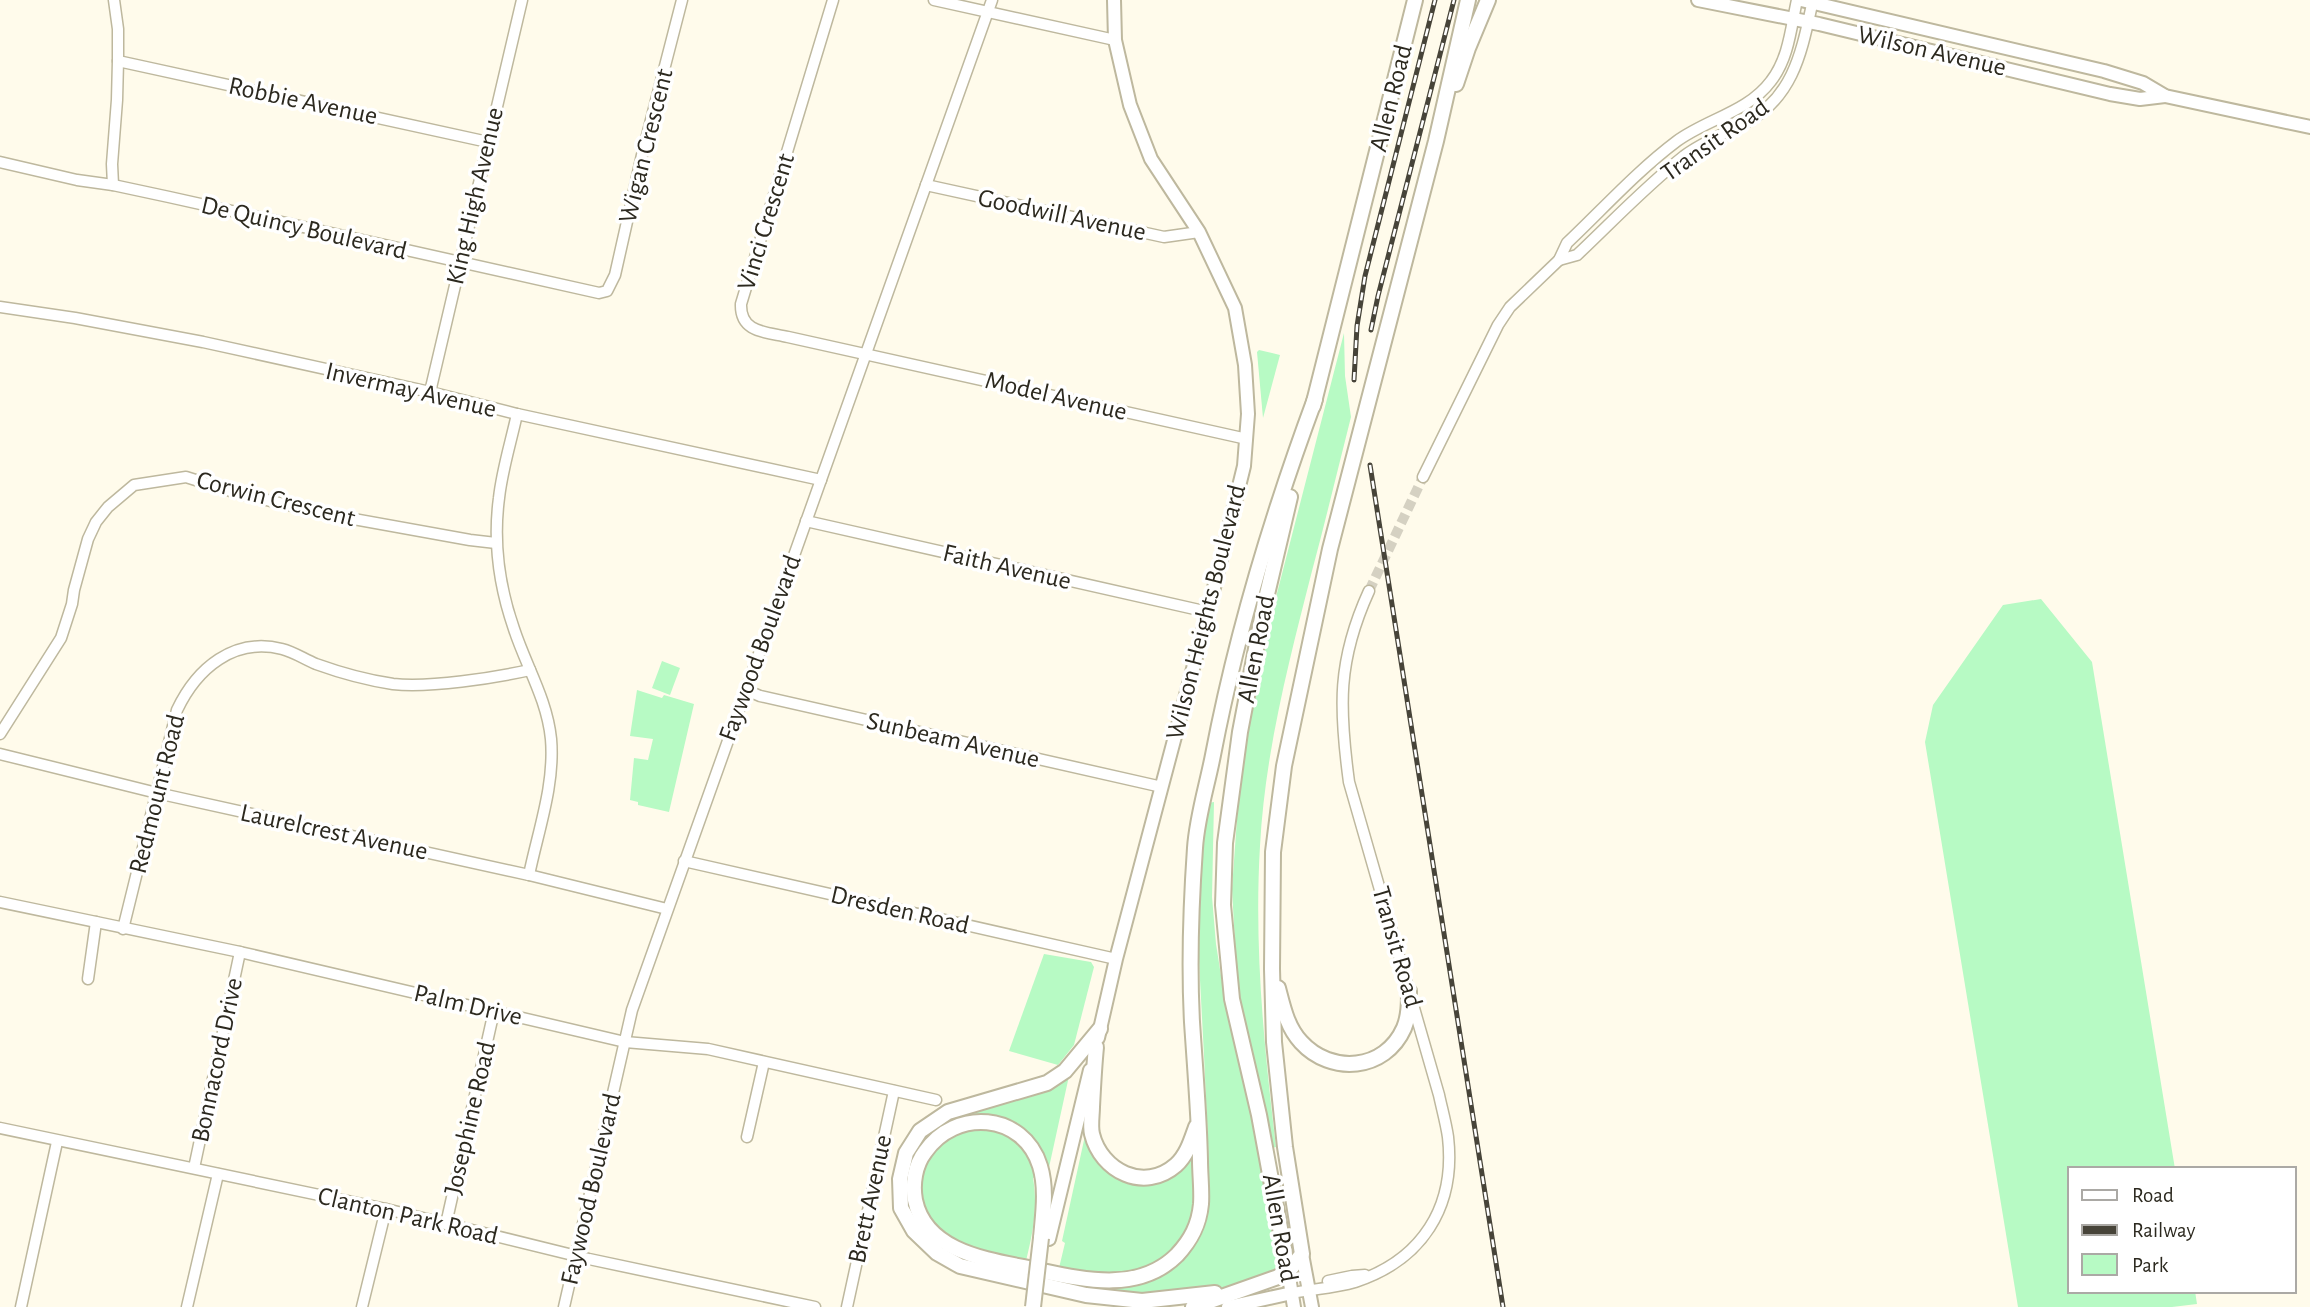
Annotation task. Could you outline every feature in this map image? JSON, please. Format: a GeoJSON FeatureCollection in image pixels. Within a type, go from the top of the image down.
{"type":"FeatureCollection","features":[{"type":"Feature","properties":{"kind":"highway","name":"Allen Road"},"geometry":{"type":"LineString","coordinates":[[1288,1271],[1259,1115],[1232,999],[1223,905],[1225,843],[1240,732],[1264,607],[1415,0]]}},
{"type":"Feature","properties":{"kind":"highway","name":"Allen Road"},"geometry":{"type":"LineString","coordinates":[[1301,1254],[1285,1147],[1274,1042],[1273,852],[1284,766],[1329,549],[1436,141],[1468,0]]}},
{"type":"Feature","properties":{"kind":"highway"},"geometry":{"type":"LineString","coordinates":[[1436,141],[1468,48],[1488,0]]}},
{"type":"Feature","properties":{"kind":"highway"},"geometry":{"type":"LineString","coordinates":[[1033,1307],[1045,1239],[1044,1186],[1040,1164],[1032,1149],[1006,1126],[990,1122],[964,1124],[949,1128],[934,1140],[918,1166],[914,1196],[923,1221],[939,1238],[958,1250],[982,1258],[1076,1278],[1110,1282],[1148,1275],[1167,1265],[1189,1243],[1197,1226],[1201,1203],[1200,1120],[1192,1017],[1191,930],[1195,844],[1221,712],[1260,567],[1293,458],[1315,399]]}},
{"type":"Feature","properties":{"kind":"highway"},"geometry":{"type":"LineString","coordinates":[[1272,970],[1288,1021],[1296,1035],[1324,1060],[1343,1065],[1366,1063],[1387,1052],[1405,1026],[1409,991]]}},
{"type":"Feature","properties":{"kind":"highway"},"geometry":{"type":"LineString","coordinates":[[1100,1029],[1065,1071],[1047,1083],[947,1112],[920,1131],[906,1153],[900,1179],[901,1208],[914,1231],[937,1253],[960,1266],[1086,1295],[1142,1301],[1242,1290]]}},
{"type":"Feature","properties":{"kind":"highway"},"geometry":{"type":"LineString","coordinates":[[1096,1046],[1091,1131],[1100,1156],[1121,1174],[1140,1178],[1160,1175],[1174,1167],[1185,1155],[1200,1120]]}},
{"type":"Feature","properties":{"kind":"highway"},"geometry":{"type":"LineString","coordinates":[[1193,1307],[1288,1271],[1301,1254]]}},
{"type":"Feature","properties":{"kind":"main road","name":"Wilson Heights Boulevard"},"geometry":{"type":"LineString","coordinates":[[1045,1239],[1208,612],[1244,466],[1247,439],[1245,365],[1235,308],[1199,232],[1151,159],[1130,105],[1115,40],[1114,0]]}},
{"type":"Feature","properties":{"kind":"main road","name":"Wilson Avenue"},"geometry":{"type":"LineString","coordinates":[[1698,0],[2140,100],[2165,96]]}},
{"type":"Feature","properties":{"kind":"main road","name":"Wilson Avenue"},"geometry":{"type":"LineString","coordinates":[[1806,1],[2104,71],[2143,83],[2165,96],[2310,127]]}},
{"type":"Feature","properties":{"kind":"main road"},"geometry":{"type":"LineString","coordinates":[[2100,91],[2104,71]]}},
{"type":"Feature","properties":{"kind":"main road","name":"Allen Road"},"geometry":{"type":"LineString","coordinates":[[1301,1254],[1312,1307]]}},
{"type":"Feature","properties":{"kind":"main road","name":"Allen Road"},"geometry":{"type":"LineString","coordinates":[[1288,1271],[1294,1307]]}},
{"type":"Feature","properties":{"kind":"main road"},"geometry":{"type":"LineString","coordinates":[[1228,1307],[1292,1293]]}},
{"type":"Feature","properties":{"kind":"street"},"geometry":{"type":"LineString","coordinates":[[113,185],[118,61],[114,0]]}},
{"type":"Feature","properties":{"kind":"street","name":"King High Avenue"},"geometry":{"type":"LineString","coordinates":[[430,392],[523,0]]}},
{"type":"Feature","properties":{"kind":"street","name":"Wigan Crescent"},"geometry":{"type":"LineString","coordinates":[[607,291],[615,275],[642,155],[682,0]]}},
{"type":"Feature","properties":{"kind":"street","name":"Vinci Crescent"},"geometry":{"type":"LineString","coordinates":[[833,0],[741,304],[741,315],[754,329],[866,354]]}},
{"type":"Feature","properties":{"kind":"street"},"geometry":{"type":"LineString","coordinates":[[934,0],[1115,40]]}},
{"type":"Feature","properties":{"kind":"street","name":"Faywood Boulevard"},"geometry":{"type":"LineString","coordinates":[[564,1307],[632,1010],[992,0]]}},
{"type":"Feature","properties":{"kind":"street","name":"Transit Road"},"geometry":{"type":"LineString","coordinates":[[1423,477],[1498,325],[1510,307],[1559,260],[1567,243],[1669,148],[1691,132],[1752,100],[1764,90],[1782,63],[1793,20],[1806,1]]}},
{"type":"Feature","properties":{"kind":"street","name":"Transit Road"},"geometry":{"type":"LineString","coordinates":[[1559,260],[1577,255],[1689,153],[1707,141],[1748,122],[1772,103],[1796,68],[1808,23],[1806,1]]}},
{"type":"Feature","properties":{"kind":"street","name":"Robbie Avenue"},"geometry":{"type":"LineString","coordinates":[[118,61],[488,142]]}},
{"type":"Feature","properties":{"kind":"street","name":"De Quincy Boulevard"},"geometry":{"type":"LineString","coordinates":[[0,162],[589,292],[607,291]]}},
{"type":"Feature","properties":{"kind":"street","name":"Goodwill Avenue"},"geometry":{"type":"LineString","coordinates":[[926,184],[1164,237],[1199,232]]}},
{"type":"Feature","properties":{"kind":"street","name":"Invermay Avenue"},"geometry":{"type":"LineString","coordinates":[[0,307],[154,333],[821,480]]}},
{"type":"Feature","properties":{"kind":"street","name":"Model Avenue"},"geometry":{"type":"LineString","coordinates":[[866,354],[1247,439]]}},
{"type":"Feature","properties":{"kind":"street"},"geometry":{"type":"LineString","coordinates":[[517,414],[499,497],[496,543],[507,609],[546,710],[552,758],[547,795],[529,875]]}},
{"type":"Feature","properties":{"kind":"street","name":"Corwin Crescent"},"geometry":{"type":"LineString","coordinates":[[0,734],[61,638],[88,539],[96,522],[108,507],[134,485],[186,477],[237,493],[326,514],[496,543]]}},
{"type":"Feature","properties":{"kind":"street","name":"Faith Avenue"},"geometry":{"type":"LineString","coordinates":[[806,521],[1208,612]]}},
{"type":"Feature","properties":{"kind":"street","name":"Transit Road"},"geometry":{"type":"LineString","coordinates":[[1292,1293],[1309,1290],[1322,1282],[1373,1275],[1404,1257],[1422,1240],[1434,1221],[1443,1202],[1448,1176],[1448,1136],[1439,1095],[1349,782],[1342,732],[1341,694],[1344,672],[1356,618],[1369,591]]}},
{"type":"Feature","properties":{"kind":"street","name":"Redmount Road"},"geometry":{"type":"LineString","coordinates":[[123,929],[171,728],[185,693],[205,669],[218,660],[251,645],[297,653],[313,663],[355,677],[421,685],[530,670]]}},
{"type":"Feature","properties":{"kind":"street","name":"Sunbeam Avenue"},"geometry":{"type":"LineString","coordinates":[[746,690],[773,699],[1161,787]]}},
{"type":"Feature","properties":{"kind":"street","name":"Laurelcrest Avenue"},"geometry":{"type":"LineString","coordinates":[[0,754],[157,793],[529,875],[667,909]]}},
{"type":"Feature","properties":{"kind":"street","name":"Dresden Road"},"geometry":{"type":"LineString","coordinates":[[684,862],[1116,959]]}},
{"type":"Feature","properties":{"kind":"street","name":"Palm Drive"},"geometry":{"type":"LineString","coordinates":[[0,902],[240,952],[625,1042],[708,1049],[936,1100]]}},
{"type":"Feature","properties":{"kind":"street"},"geometry":{"type":"LineString","coordinates":[[88,979],[96,922]]}},
{"type":"Feature","properties":{"kind":"street","name":"Bonnacord Drive"},"geometry":{"type":"LineString","coordinates":[[194,1168],[240,952]]}},
{"type":"Feature","properties":{"kind":"street","name":"Josephine Road"},"geometry":{"type":"LineString","coordinates":[[446,1224],[494,1011]]}},
{"type":"Feature","properties":{"kind":"street"},"geometry":{"type":"LineString","coordinates":[[747,1137],[764,1062]]}},
{"type":"Feature","properties":{"kind":"street","name":"Brett Avenue"},"geometry":{"type":"LineString","coordinates":[[847,1307],[894,1091]]}},
{"type":"Feature","properties":{"kind":"street","name":"Clanton Park Road"},"geometry":{"type":"LineString","coordinates":[[0,1128],[386,1209],[576,1256],[815,1307]]}},
{"type":"Feature","properties":{"kind":"street"},"geometry":{"type":"LineString","coordinates":[[21,1307],[57,1142]]}},
{"type":"Feature","properties":{"kind":"street"},"geometry":{"type":"LineString","coordinates":[[187,1307],[218,1174]]}},
{"type":"Feature","properties":{"kind":"street"},"geometry":{"type":"LineString","coordinates":[[362,1307],[386,1209]]}},
{"type":"Feature","properties":{"kind":"green space"},"geometry":{"type":"Polygon","coordinates":[[[1344,333],[1345,376],[1351,417],[1287,673],[1273,741],[1263,811],[1258,922],[1264,1034],[1276,1147],[1272,1148],[1237,980],[1232,889],[1238,805],[1252,699],[1266,636],[1344,333]]]}},
{"type":"Feature","properties":{"kind":"green space"},"geometry":{"type":"Polygon","coordinates":[[[1259,350],[1280,355],[1263,418],[1257,352],[1259,350]]]}},
{"type":"Feature","properties":{"kind":"green space"},"geometry":{"type":"Polygon","coordinates":[[[2041,599],[2092,662],[2175,1167],[2068,1167],[2068,1293],[2195,1293],[2197,1304],[2172,1307],[2018,1307],[1925,742],[1933,705],[2003,605],[2041,599]]]}},
{"type":"Feature","properties":{"kind":"green space"},"geometry":{"type":"Polygon","coordinates":[[[662,661],[680,668],[670,695],[652,688],[662,661]]]}},
{"type":"Feature","properties":{"kind":"green space"},"geometry":{"type":"Polygon","coordinates":[[[637,690],[694,704],[669,812],[638,805],[638,802],[630,800],[634,758],[648,760],[653,739],[630,736],[637,690]]]}},
{"type":"Feature","properties":{"kind":"green space"},"geometry":{"type":"Polygon","coordinates":[[[1214,802],[1212,897],[1216,944],[1225,1001],[1255,1131],[1279,1267],[1237,1284],[1178,1295],[1149,1297],[1106,1292],[1107,1288],[1146,1282],[1170,1271],[1180,1263],[1195,1241],[1205,1207],[1208,1153],[1198,902],[1208,803],[1214,802]]]}},
{"type":"Feature","properties":{"kind":"green space"},"geometry":{"type":"Polygon","coordinates":[[[1044,954],[1091,962],[1094,967],[1074,1045],[1058,1065],[1009,1051],[1044,954]]]}},
{"type":"Feature","properties":{"kind":"green space"},"geometry":{"type":"Polygon","coordinates":[[[1069,1076],[1048,1172],[1040,1153],[972,1117],[968,1111],[1069,1076]]]}},
{"type":"Feature","properties":{"kind":"green space"},"geometry":{"type":"Polygon","coordinates":[[[981,1128],[1002,1134],[1017,1143],[1033,1166],[1036,1177],[1033,1178],[1035,1209],[1026,1261],[959,1242],[940,1229],[926,1208],[922,1183],[928,1158],[935,1148],[953,1134],[981,1128]]]}},
{"type":"Feature","properties":{"kind":"green space"},"geometry":{"type":"Polygon","coordinates":[[[1086,1131],[1092,1151],[1102,1166],[1129,1182],[1151,1184],[1172,1178],[1195,1155],[1196,1193],[1187,1230],[1179,1244],[1154,1264],[1121,1274],[1102,1275],[1059,1268],[1065,1243],[1062,1241],[1086,1131]]]}},
{"type":"Feature","properties":{"kind":"tunnel"},"geometry":{"type":"LineString","coordinates":[[1369,591],[1423,477]]}},
{"type":"Feature","properties":{"kind":"railway"},"geometry":{"type":"LineString","coordinates":[[1354,380],[1357,326],[1365,276],[1435,0]]}},
{"type":"Feature","properties":{"kind":"railway"},"geometry":{"type":"LineString","coordinates":[[1371,330],[1454,0]]}},
{"type":"Feature","properties":{"kind":"railway"},"geometry":{"type":"LineString","coordinates":[[1370,465],[1503,1307]]}}]}
